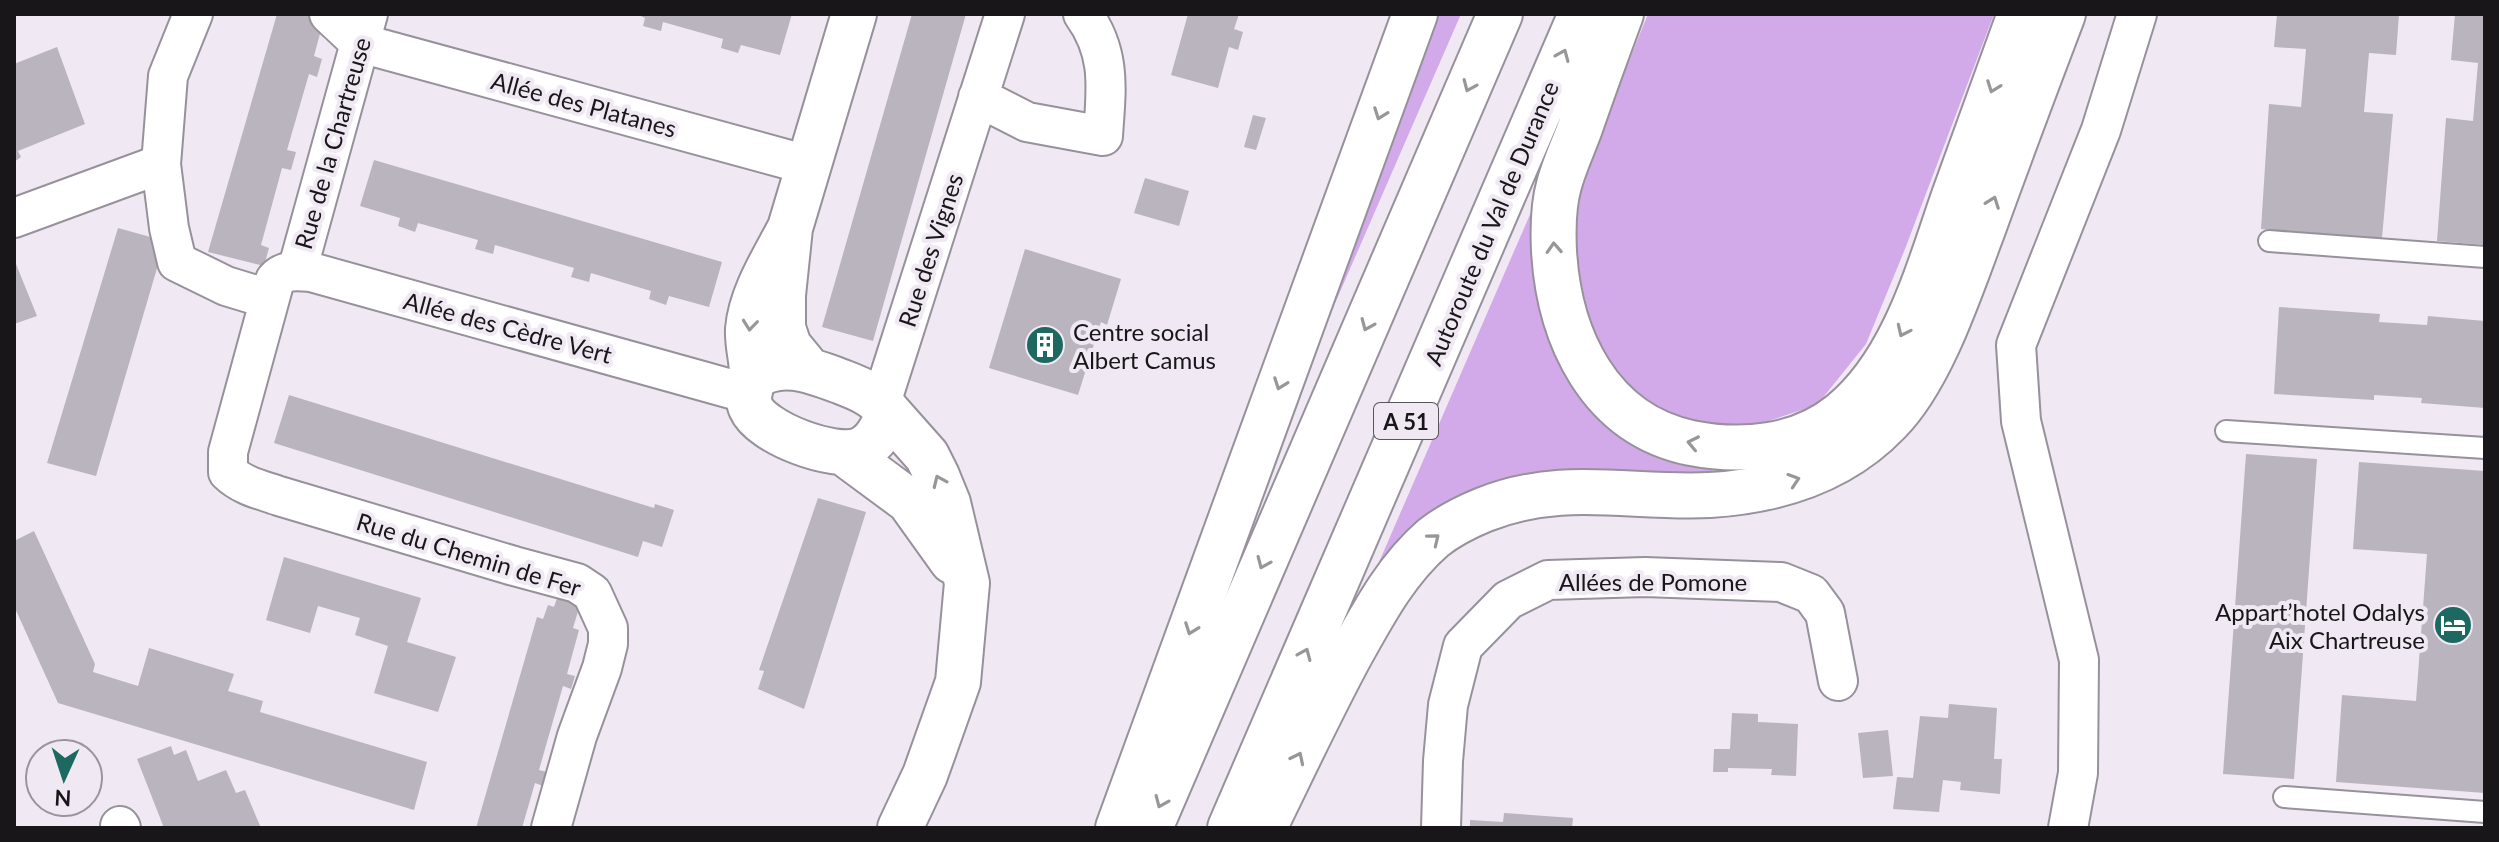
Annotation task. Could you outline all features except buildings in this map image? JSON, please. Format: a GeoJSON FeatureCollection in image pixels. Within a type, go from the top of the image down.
{"type":"FeatureCollection","features":[{"type":"Feature","properties":{"kind":"main road"},"geometry":{"type":"LineString","coordinates":[[808,369],[789,346],[783,328],[790,228],[854,14]]}},
{"type":"Feature","properties":{"kind":"main road"},"geometry":{"type":"LineString","coordinates":[[1118,828],[1415,14]]}},
{"type":"Feature","properties":{"kind":"main road"},"geometry":{"type":"LineString","coordinates":[[1150,828],[1500,14]]}},
{"type":"Feature","properties":{"kind":"main road","name":"Autoroute du Val de Durance"},"geometry":{"type":"LineString","coordinates":[[1230,828],[1581,14]]}},
{"type":"Feature","properties":{"kind":"main road"},"geometry":{"type":"LineString","coordinates":[[1621,14],[1558,187],[1553,230],[1555,272],[1570,336],[1583,364],[1604,392],[1629,415],[1678,440],[1714,447],[1749,449],[1784,442],[1841,414],[1894,351],[1918,299],[2020,14]]}},
{"type":"Feature","properties":{"kind":"main road"},"geometry":{"type":"LineString","coordinates":[[1264,828],[1326,700],[1369,621],[1411,559],[1436,535],[1464,518],[1497,504],[1540,493],[1577,490],[1707,495],[1790,483],[1828,467],[1862,445],[1889,422],[1910,396],[1929,363],[1966,275],[2063,14]]}},
{"type":"Feature","properties":{"kind":"main road"},"geometry":{"type":"LineString","coordinates":[[790,228],[751,313],[748,330],[749,403],[752,412],[778,432],[844,453],[909,501],[967,583]]}},
{"type":"Feature","properties":{"kind":"main road"},"geometry":{"type":"LineString","coordinates":[[751,387],[761,372],[779,368],[808,369],[869,393],[927,456],[948,503],[967,583],[958,682],[925,775],[900,828]]}},
{"type":"Feature","properties":{"kind":"main road"},"geometry":{"type":"LineString","coordinates":[[844,453],[859,450],[874,441],[885,407]]}},
{"type":"Feature","properties":{"kind":"street"},"geometry":{"type":"LineString","coordinates":[[14,218],[161,164],[168,76],[193,14]]}},
{"type":"Feature","properties":{"kind":"street"},"geometry":{"type":"LineString","coordinates":[[329,14],[364,28]]}},
{"type":"Feature","properties":{"kind":"street","name":"Rue des Vignes"},"geometry":{"type":"LineString","coordinates":[[885,407],[1005,14]]}},
{"type":"Feature","properties":{"kind":"street"},"geometry":{"type":"LineString","coordinates":[[978,97],[1027,122],[1103,136],[1107,77],[1102,48],[1083,14]]}},
{"type":"Feature","properties":{"kind":"street"},"geometry":{"type":"LineString","coordinates":[[2068,828],[2078,773],[2079,660],[2021,421],[2016,345],[2101,130],[2137,14]]}},
{"type":"Feature","properties":{"kind":"street","name":"Allée des Platanes"},"geometry":{"type":"LineString","coordinates":[[364,28],[808,165]]}},
{"type":"Feature","properties":{"kind":"street","name":"Rue de la Chartreuse"},"geometry":{"type":"LineString","coordinates":[[280,286],[364,28]]}},
{"type":"Feature","properties":{"kind":"street","name":"Allée des Cèdre Vert"},"geometry":{"type":"LineString","coordinates":[[161,164],[169,228],[177,262],[226,286],[280,286],[311,272],[751,387]]}},
{"type":"Feature","properties":{"kind":"street","name":"Rue du Chemin de Fer"},"geometry":{"type":"LineString","coordinates":[[280,286],[228,452],[228,472],[235,479],[577,583],[592,593],[608,628],[608,644],[551,828]]}},
{"type":"Feature","properties":{"kind":"street","name":"Allées de Pomone"},"geometry":{"type":"LineString","coordinates":[[1441,828],[1448,705],[1463,646],[1508,600],[1548,580],[1645,577],[1781,582],[1811,594],[1825,613],[1838,681]]}},
{"type":"Feature","properties":{"kind":"lane"},"geometry":{"type":"LineString","coordinates":[[2269,241],[2485,257]]}},
{"type":"Feature","properties":{"kind":"lane"},"geometry":{"type":"LineString","coordinates":[[2226,431],[2485,448]]}},
{"type":"Feature","properties":{"kind":"lane"},"geometry":{"type":"LineString","coordinates":[[2284,797],[2485,812]]}},
{"type":"Feature","properties":{"kind":"shaded area"},"geometry":{"type":"Polygon","coordinates":[[[1436,14],[1461,14],[1302,379],[1436,14]]]}},
{"type":"Feature","properties":{"kind":"shaded area"},"geometry":{"type":"Polygon","coordinates":[[[1648,14],[1994,14],[1866,344],[1817,405],[1741,430],[1710,473],[1592,473],[1373,576],[1538,196],[1608,112],[1648,14]]]}},
{"type":"Feature","properties":{"kind":"place","name":"Centre social Albert Camus"},"geometry":{"type":"Point","coordinates":[1045,345]}},
{"type":"Feature","properties":{"kind":"place","name":"Appart’hotel Odalys Aix Chartreuse"},"geometry":{"type":"Point","coordinates":[2453,625]}}]}
